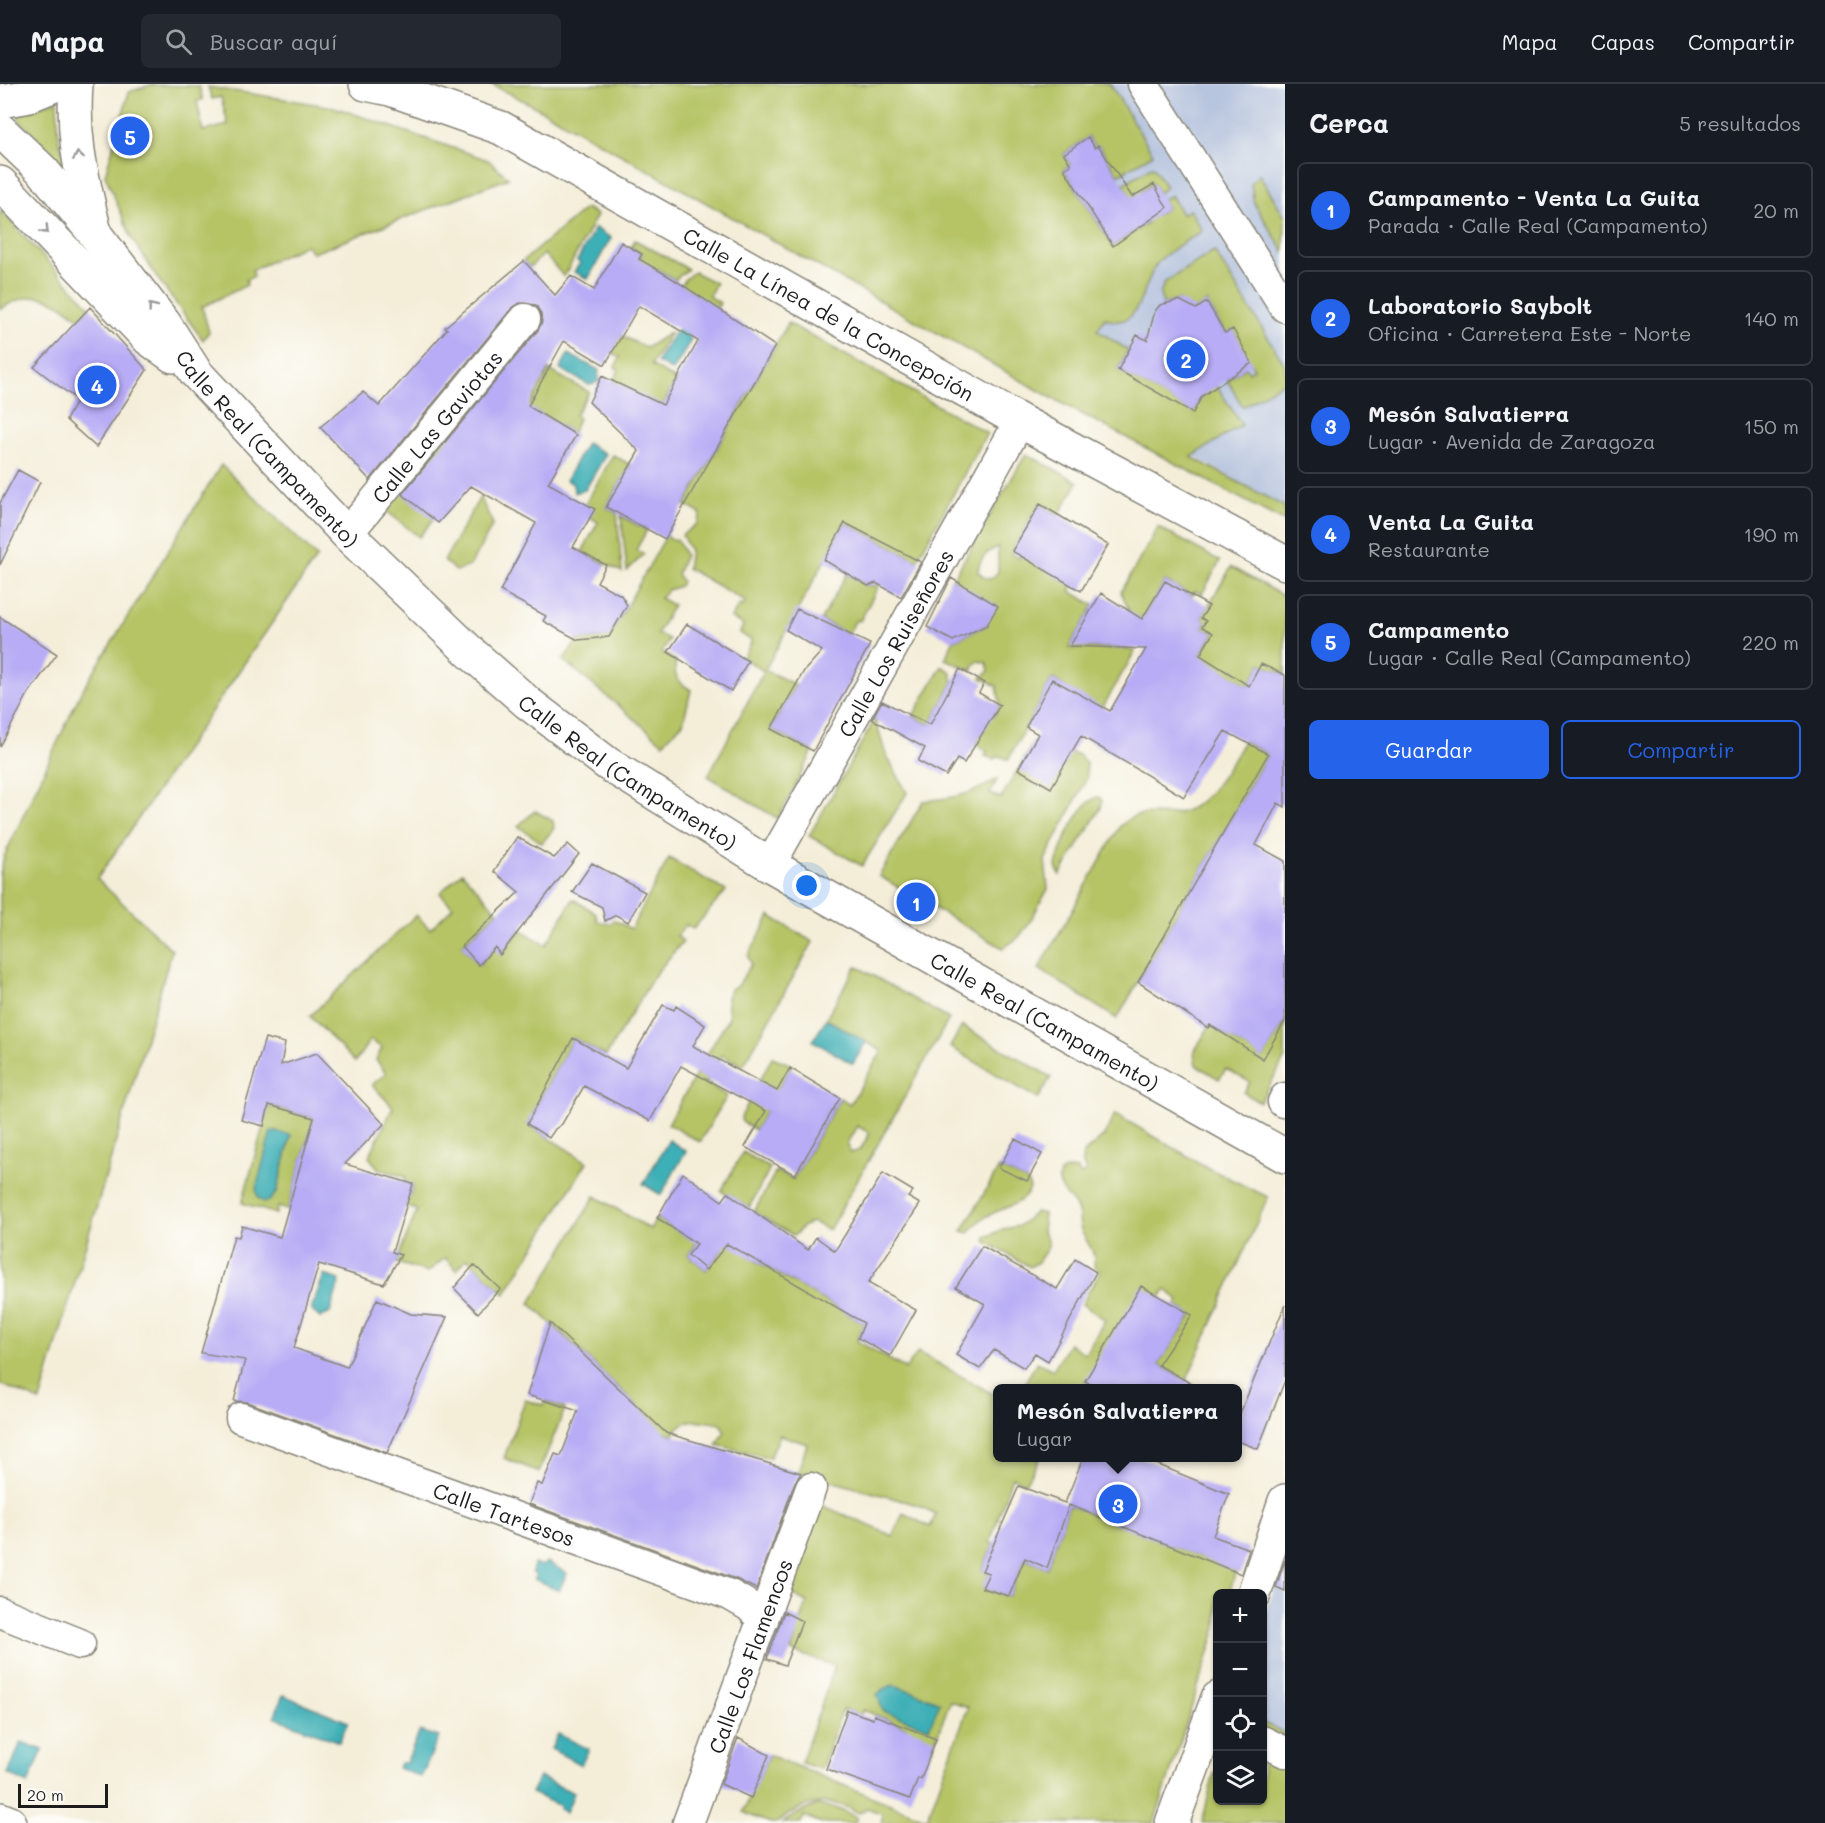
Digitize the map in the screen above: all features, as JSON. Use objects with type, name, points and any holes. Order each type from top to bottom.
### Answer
[{"type":"main road","points":[[0,101],[25,97],[57,84]]},
{"type":"main road","points":[[76,84],[75,140],[95,234]]},
{"type":"main road","name":"Calle La Línea de la Concepción","points":[[366,84],[390,89],[501,128],[1020,421],[1285,563]]},
{"type":"main road","name":"Calle Real (Campamento)","points":[[0,130],[43,171],[95,234],[164,323],[196,373],[346,534],[470,652],[528,703],[608,764],[770,865],[1285,1156]]},
{"type":"main road","points":[[2,178],[149,339],[196,373]]},
{"type":"main road","points":[[1255,1589],[1285,1501]]},
{"type":"main road","points":[[1172,1823],[1213,1717]]},
{"type":"main road","points":[[0,1819],[10,1823]]},
{"type":"street","points":[[1143,84],[1285,307]]},
{"type":"street","name":"Calle Las Gaviotas","points":[[346,534],[525,319]]},
{"type":"street","name":"Calle Los Ruiseñores","points":[[770,865],[1020,421]]},
{"type":"street","name":"Calle Tartesos","points":[[241,1418],[730,1595],[749,1606],[762,1620]]},
{"type":"street","name":"Calle Los Flamencos","points":[[688,1823],[811,1488]]},
{"type":"street","points":[[0,1612],[81,1644]]},
{"type":"street","points":[[1267,1744],[1285,1752]]},
{"type":"shaded area","points":[[991,84],[1285,84],[1285,507],[1062,383],[1124,290]]},
{"type":"shaded area","points":[[1285,1557],[1285,1733],[1267,1725],[1267,1609]]},
{"type":"green space","points":[[491,84],[1110,84],[1153,154],[1118,175],[1099,146],[1095,148],[1088,137],[1064,154],[1071,165],[1064,169],[1113,246],[1147,223],[1123,184],[1153,166],[1166,187],[1159,193],[1153,184],[1142,191],[1157,215],[1167,208],[1163,200],[1171,195],[1182,214],[1190,210],[1202,231],[1159,261],[1153,269],[1140,303],[1127,319],[1117,321],[1105,318],[1097,330],[1128,350],[1118,370],[1193,412],[1209,384],[1214,382],[1242,425],[1191,457],[1285,507],[1285,522],[1052,398],[545,112]]},
{"type":"green space","points":[[150,85],[199,86],[203,100],[197,101],[203,131],[228,125],[221,97],[212,99],[208,87],[334,107],[488,160],[509,178],[313,253],[306,245],[252,270],[254,276],[246,280],[247,285],[202,307],[209,332],[203,340],[158,279],[131,237],[105,175],[129,92]]},
{"type":"green space","points":[[57,100],[59,142],[66,160],[61,163],[18,119],[19,114]]},
{"type":"green space","points":[[1259,174],[1285,217],[1284,252],[1254,203],[1251,184]]},
{"type":"green space","points":[[586,208],[597,215],[564,277],[544,254],[530,267],[523,261]]},
{"type":"green space","points":[[0,210],[90,307],[80,319],[60,304],[42,297],[22,299],[0,309]]},
{"type":"green space","points":[[635,240],[688,269],[675,280],[657,269],[636,264],[642,254],[631,247]]},
{"type":"green space","points":[[1214,251],[1285,365],[1285,381],[1243,407],[1227,380],[1245,368],[1249,372],[1254,369],[1233,330],[1225,333],[1207,302],[1192,312],[1179,300],[1163,304],[1160,294],[1165,282]]},
{"type":"green space","points":[[694,272],[716,283],[709,296],[720,303],[700,336],[675,295],[685,279]]},
{"type":"green space","points":[[788,323],[987,433],[917,560],[845,523],[765,670],[796,685],[771,729],[813,751],[778,819],[708,776],[764,671],[743,658],[752,641],[740,633],[743,625],[731,618],[739,605],[743,606],[745,601],[687,568],[690,551],[682,535],[697,524],[701,514],[685,505]]},
{"type":"green space","points":[[671,332],[651,365],[676,380],[656,419],[613,381],[619,370],[615,367],[620,357],[608,351],[618,334],[646,348]]},
{"type":"green space","points":[[549,370],[589,392],[575,415],[578,417],[573,433],[535,411],[524,417]]},
{"type":"green space","points":[[451,429],[470,444],[434,519],[419,537],[384,509]]},
{"type":"green space","points":[[1026,454],[1078,482],[1059,515],[1040,504],[1011,554],[1080,573],[1070,591],[1094,605],[1069,648],[1117,648],[1135,651],[1103,707],[1090,702],[1052,679],[1008,760],[1000,756],[993,759],[985,756],[987,751],[968,739],[983,710],[994,716],[1000,703],[997,686],[981,678],[989,671],[987,663],[978,661],[973,666],[973,671],[945,659],[953,641],[987,625],[953,579]],"holes":[[[998,547],[998,572],[991,579],[985,578],[978,572],[984,556]]]},
{"type":"green space","points":[[613,455],[631,465],[606,507],[617,513],[622,572],[582,552],[598,522],[581,512]]},
{"type":"green space","points":[[221,465],[317,557],[97,879],[172,950],[40,1401],[0,1384],[0,875],[4,857],[80,694]]},
{"type":"green space","points":[[480,497],[493,524],[470,566],[456,571],[444,561]]},
{"type":"green space","points":[[621,516],[647,530],[636,550],[644,554],[627,571]]},
{"type":"green space","points":[[1158,527],[1220,561],[1202,594],[1196,591],[1192,596],[1165,581],[1137,629],[1121,592]]},
{"type":"green space","points":[[666,536],[672,540],[677,539],[685,555],[677,574],[682,581],[680,586],[668,590],[660,598],[673,605],[657,634],[669,639],[662,652],[676,661],[676,675],[683,685],[691,690],[683,723],[663,743],[563,660],[578,640],[609,637]]},
{"type":"green space","points":[[1231,567],[1285,597],[1285,675],[1261,664],[1249,686],[1199,657],[1213,633],[1202,627],[1206,622],[1201,618]]},
{"type":"green space","points":[[847,574],[868,586],[879,585],[860,621],[856,620],[848,634],[821,620]]},
{"type":"green space","points":[[942,666],[951,672],[953,682],[930,725],[913,716]]},
{"type":"green space","points":[[875,719],[885,752],[907,793],[862,866],[809,836]]},
{"type":"green space","points":[[1244,741],[1268,754],[1117,1019],[1039,969],[1120,826],[1136,816],[1176,814],[1195,806],[1212,790]]},
{"type":"green space","points":[[1034,742],[1079,755],[1086,763],[1087,778],[1045,860],[1048,889],[1028,925],[1018,938],[1003,948],[879,876],[923,801],[962,795],[997,779],[990,794],[1001,798]]},
{"type":"green space","points":[[1099,797],[1102,800],[1101,808],[1060,875],[1056,867],[1072,826],[1085,806]]},
{"type":"green space","points":[[535,811],[553,821],[554,828],[542,843],[518,826]]},
{"type":"green space","points":[[669,858],[726,891],[693,929],[686,925],[677,936],[683,941],[654,976],[606,1056],[573,1038],[527,1124],[587,1162],[505,1294],[467,1258],[457,1270],[445,1258],[428,1272],[396,1263],[417,1210],[405,1206],[413,1186],[404,1182],[406,1177],[378,1168],[369,1157],[393,1107],[372,1085],[386,1073],[376,1060],[382,1048],[370,1040],[355,1062],[310,1016],[416,915],[430,929],[453,907],[440,893],[462,872],[498,912],[462,945],[479,965],[495,947],[501,955],[520,929],[546,945],[573,899],[596,913],[597,921],[610,924],[614,920],[631,929]]},
{"type":"green space","points":[[770,916],[813,942],[743,1066],[722,1055],[716,1065],[705,1058],[729,1017],[727,997],[732,988],[738,986],[751,964],[748,956]]},
{"type":"green space","points":[[856,966],[949,1019],[829,1230],[812,1222],[802,1227],[794,1236],[754,1212],[776,1171],[793,1179],[840,1098],[850,1104],[882,1051],[826,1019]],"holes":[[[857,1126],[870,1133],[860,1150],[851,1153],[847,1143]]]},
{"type":"green space","points":[[1226,998],[1235,1002],[1219,1031],[1263,1058],[1285,1021],[1285,1058],[1260,1102],[1244,1093],[1250,1082],[1226,1069],[1219,1079],[1196,1065],[1194,1052]]},
{"type":"green space","points":[[962,1026],[1051,1077],[1038,1099],[950,1047]]},
{"type":"green space","points":[[772,1057],[792,1065],[755,1130],[742,1122],[741,1117]]},
{"type":"green space","points":[[702,1064],[713,1070],[706,1083],[727,1096],[700,1142],[668,1124]]},
{"type":"green space","points":[[269,1105],[314,1118],[288,1210],[278,1207],[276,1214],[242,1203]],"holes":[[[291,1135],[277,1192],[258,1189]]]},
{"type":"green space","points":[[1115,1114],[1210,1169],[1268,1197],[1185,1384],[1182,1384],[1180,1377],[1158,1365],[1192,1315],[1176,1306],[1179,1300],[1166,1290],[1085,1381],[1091,1384],[1024,1384],[1037,1362],[1053,1370],[1069,1343],[1085,1354],[1105,1320],[1082,1304],[1100,1271],[1094,1266],[1094,1255],[1080,1227],[1077,1209],[1061,1189],[1059,1179],[1060,1173],[1068,1169],[1078,1170],[1080,1175],[1086,1172],[1082,1162],[1083,1154],[1104,1136]]},
{"type":"green space","points":[[743,1152],[770,1168],[749,1208],[721,1191]]},
{"type":"green space","points":[[999,1168],[1027,1181],[1030,1189],[1016,1204],[988,1215],[969,1233],[962,1231]]},
{"type":"green space","points":[[595,1196],[650,1229],[657,1218],[697,1243],[688,1255],[706,1270],[723,1249],[722,1234],[757,1262],[864,1323],[857,1341],[906,1369],[918,1352],[993,1394],[993,1462],[1038,1462],[1025,1483],[1012,1477],[990,1542],[994,1544],[982,1570],[989,1573],[983,1588],[1009,1596],[1025,1558],[1047,1568],[1069,1505],[1236,1571],[1230,1589],[1213,1589],[1213,1640],[1154,1823],[881,1823],[883,1814],[867,1808],[859,1813],[841,1805],[825,1802],[800,1808],[775,1823],[763,1821],[743,1812],[769,1755],[927,1819],[968,1707],[950,1701],[932,1750],[905,1727],[863,1710],[860,1715],[843,1709],[821,1769],[801,1763],[835,1666],[791,1651],[807,1602],[787,1592],[819,1504],[893,1536],[903,1513],[930,1527],[936,1514],[918,1505],[798,1472],[807,1444],[780,1435],[770,1458],[717,1445],[725,1431],[720,1424],[700,1420],[688,1422],[682,1424],[674,1435],[646,1427],[645,1413],[530,1303]]},
{"type":"green space","points":[[1035,1212],[1044,1214],[1042,1231],[1048,1241],[1048,1247],[1038,1262],[1030,1267],[986,1242],[986,1237],[1003,1229],[1019,1226]]},
{"type":"green space","points":[[525,1400],[543,1405],[545,1401],[565,1409],[539,1472],[504,1458]]},
{"type":"green space","points":[[1267,1725],[1285,1733],[1285,1823],[1202,1823],[1213,1777],[1213,1805],[1267,1805]]},
{"type":"green space","points":[[817,1805],[836,1808],[857,1817],[855,1823],[821,1823],[804,1816],[801,1823],[782,1823]]},
{"type":"water","points":[[595,228],[611,238],[588,279],[574,272],[580,263],[577,261]]},
{"type":"water","points":[[684,329],[691,340],[673,371],[657,362],[675,332]]},
{"type":"water","points":[[568,354],[599,370],[598,382],[589,385],[560,369]]},
{"type":"water","points":[[586,443],[606,454],[585,490],[574,493],[573,484],[566,480]]},
{"type":"water","points":[[826,1019],[866,1042],[853,1064],[813,1041]]},
{"type":"water","points":[[271,1131],[291,1135],[277,1192],[269,1201],[264,1202],[258,1198],[256,1189]]},
{"type":"water","points":[[669,1140],[686,1151],[661,1195],[643,1184]]},
{"type":"water","points":[[324,1275],[340,1280],[330,1313],[320,1318],[312,1311],[312,1306]]},
{"type":"water","points":[[547,1562],[567,1573],[559,1591],[534,1579],[536,1576],[532,1572],[534,1564],[541,1566]]},
{"type":"water","points":[[894,1685],[940,1702],[929,1728],[883,1711],[877,1695],[883,1689]]},
{"type":"water","points":[[283,1695],[348,1722],[339,1742],[274,1717]]},
{"type":"water","points":[[420,1731],[439,1737],[421,1777],[398,1768],[400,1763],[406,1763]]},
{"type":"water","points":[[558,1734],[589,1749],[581,1765],[551,1749]]},
{"type":"water","points":[[21,1742],[43,1750],[28,1784],[8,1774]]},
{"type":"water","points":[[539,1777],[574,1793],[566,1813],[559,1809],[560,1806],[531,1793]]},
{"type":"building","points":[[1088,137],[1095,148],[1098,145],[1132,197],[1154,184],[1167,208],[1113,246],[1064,169],[1071,165],[1064,154]]},
{"type":"building","points":[[621,242],[642,254],[639,259],[775,346],[665,539],[606,507],[639,451],[589,402],[602,376],[663,405],[698,341],[639,306],[605,365],[564,341],[528,406],[576,435],[548,483],[595,509],[573,547],[606,565],[597,582],[621,595],[627,605],[609,637],[578,640],[543,621],[546,616],[500,591],[536,523],[471,486],[438,523],[402,494],[538,330],[542,322],[536,305],[520,303],[512,308],[370,480],[320,427],[363,392],[379,406],[447,329],[445,327],[524,261],[555,295],[571,276],[594,290]]},
{"type":"building","points":[[1179,300],[1196,309],[1207,302],[1225,333],[1233,329],[1252,363],[1202,396],[1193,413],[1118,370],[1137,335],[1147,340],[1155,311],[1160,305]]},
{"type":"building","points":[[90,307],[147,370],[96,447],[66,420],[77,400],[34,367]]},
{"type":"building","points":[[18,470],[40,482],[0,565],[0,503]]},
{"type":"building","points":[[1040,504],[1108,545],[1081,591],[1012,551]]},
{"type":"building","points":[[845,523],[921,562],[901,597],[876,583],[868,586],[824,560]]},
{"type":"building","points":[[951,578],[998,606],[987,625],[953,641],[927,627]]},
{"type":"building","points":[[1165,581],[1209,606],[1201,618],[1206,621],[1202,627],[1213,633],[1200,655],[1249,686],[1261,664],[1285,675],[1285,807],[1278,803],[1256,845],[1285,861],[1285,1021],[1263,1059],[1210,1025],[1208,1028],[1138,982],[1268,754],[1225,731],[1184,797],[1081,736],[1051,788],[1018,769],[1038,734],[1026,727],[1052,679],[1110,711],[1146,649],[1070,646],[1101,593],[1142,619]]},
{"type":"building","points":[[797,609],[870,644],[813,751],[771,729],[804,671],[822,651],[786,630]]},
{"type":"building","points":[[0,617],[57,654],[28,694],[0,747]]},
{"type":"building","points":[[687,624],[748,661],[731,691],[668,652]]},
{"type":"building","points":[[960,669],[984,683],[979,693],[1000,705],[964,763],[957,759],[946,776],[918,761],[925,748],[872,719],[882,701],[930,725]]},
{"type":"building","points":[[517,837],[554,858],[568,844],[579,854],[500,955],[495,947],[479,965],[462,946],[519,892],[494,871]]},
{"type":"building","points":[[592,863],[645,892],[628,922],[616,915],[605,921],[602,907],[572,892]]},
{"type":"building","points":[[663,1005],[674,1010],[676,1006],[705,1025],[693,1046],[777,1091],[790,1068],[840,1098],[795,1175],[745,1147],[766,1111],[681,1066],[650,1121],[584,1086],[562,1124],[549,1138],[527,1124],[573,1038],[626,1068]]},
{"type":"building","points":[[265,1038],[285,1043],[281,1065],[317,1053],[384,1124],[345,1164],[413,1184],[392,1252],[401,1255],[384,1284],[319,1264],[294,1348],[347,1367],[377,1299],[411,1314],[447,1317],[387,1453],[247,1402],[234,1401],[245,1360],[201,1353],[234,1236],[239,1237],[242,1226],[280,1237],[314,1118],[269,1105],[264,1126],[241,1120]]},
{"type":"building","points":[[1015,1139],[1042,1154],[1027,1181],[999,1168]]},
{"type":"building","points":[[683,1173],[722,1201],[728,1193],[808,1250],[816,1237],[835,1251],[883,1173],[913,1191],[908,1197],[920,1204],[868,1283],[916,1310],[890,1356],[858,1338],[864,1323],[727,1244],[706,1270],[688,1255],[697,1244],[657,1218]]},
{"type":"building","points":[[982,1246],[1057,1289],[1075,1259],[1096,1272],[1048,1361],[1035,1353],[1024,1368],[994,1350],[980,1369],[956,1355],[985,1304],[956,1287]]},
{"type":"building","points":[[474,1265],[500,1289],[478,1313],[454,1288]]},
{"type":"building","points":[[1141,1286],[1192,1315],[1158,1365],[1192,1384],[1090,1384],[1085,1381]]},
{"type":"building","points":[[1285,1305],[1285,1380],[1258,1449],[1242,1443],[1242,1408]]},
{"type":"building","points":[[550,1323],[666,1433],[801,1473],[795,1482],[756,1589],[736,1579],[529,1504],[537,1483],[542,1485],[555,1454],[561,1456],[578,1411],[527,1395]]},
{"type":"building","points":[[1081,1462],[1152,1462],[1229,1494],[1213,1536],[1249,1549],[1241,1574],[1069,1505],[1047,1568],[1025,1558],[1009,1596],[982,1588],[989,1573],[982,1571],[1019,1486],[1065,1503]]},
{"type":"building","points":[[1285,1560],[1285,1591],[1276,1587]]},
{"type":"building","points":[[784,1612],[802,1621],[785,1665],[767,1659]]},
{"type":"building","points":[[847,1710],[873,1719],[874,1715],[936,1739],[921,1779],[918,1778],[910,1799],[826,1769]]},
{"type":"building","points":[[738,1738],[769,1755],[751,1798],[721,1784]]},
{"type":"place","name":"Campamento","points":[[130,136]]},
{"type":"place","name":"Laboratorio Saybolt","points":[[1186,359]]},
{"type":"place","name":"Venta La Guita","points":[[97,385]]},
{"type":"place","name":"Campamento - Venta La Guita","points":[[916,902]]},
{"type":"place","name":"Mesón Salvatierra","points":[[1118,1504]]}]
